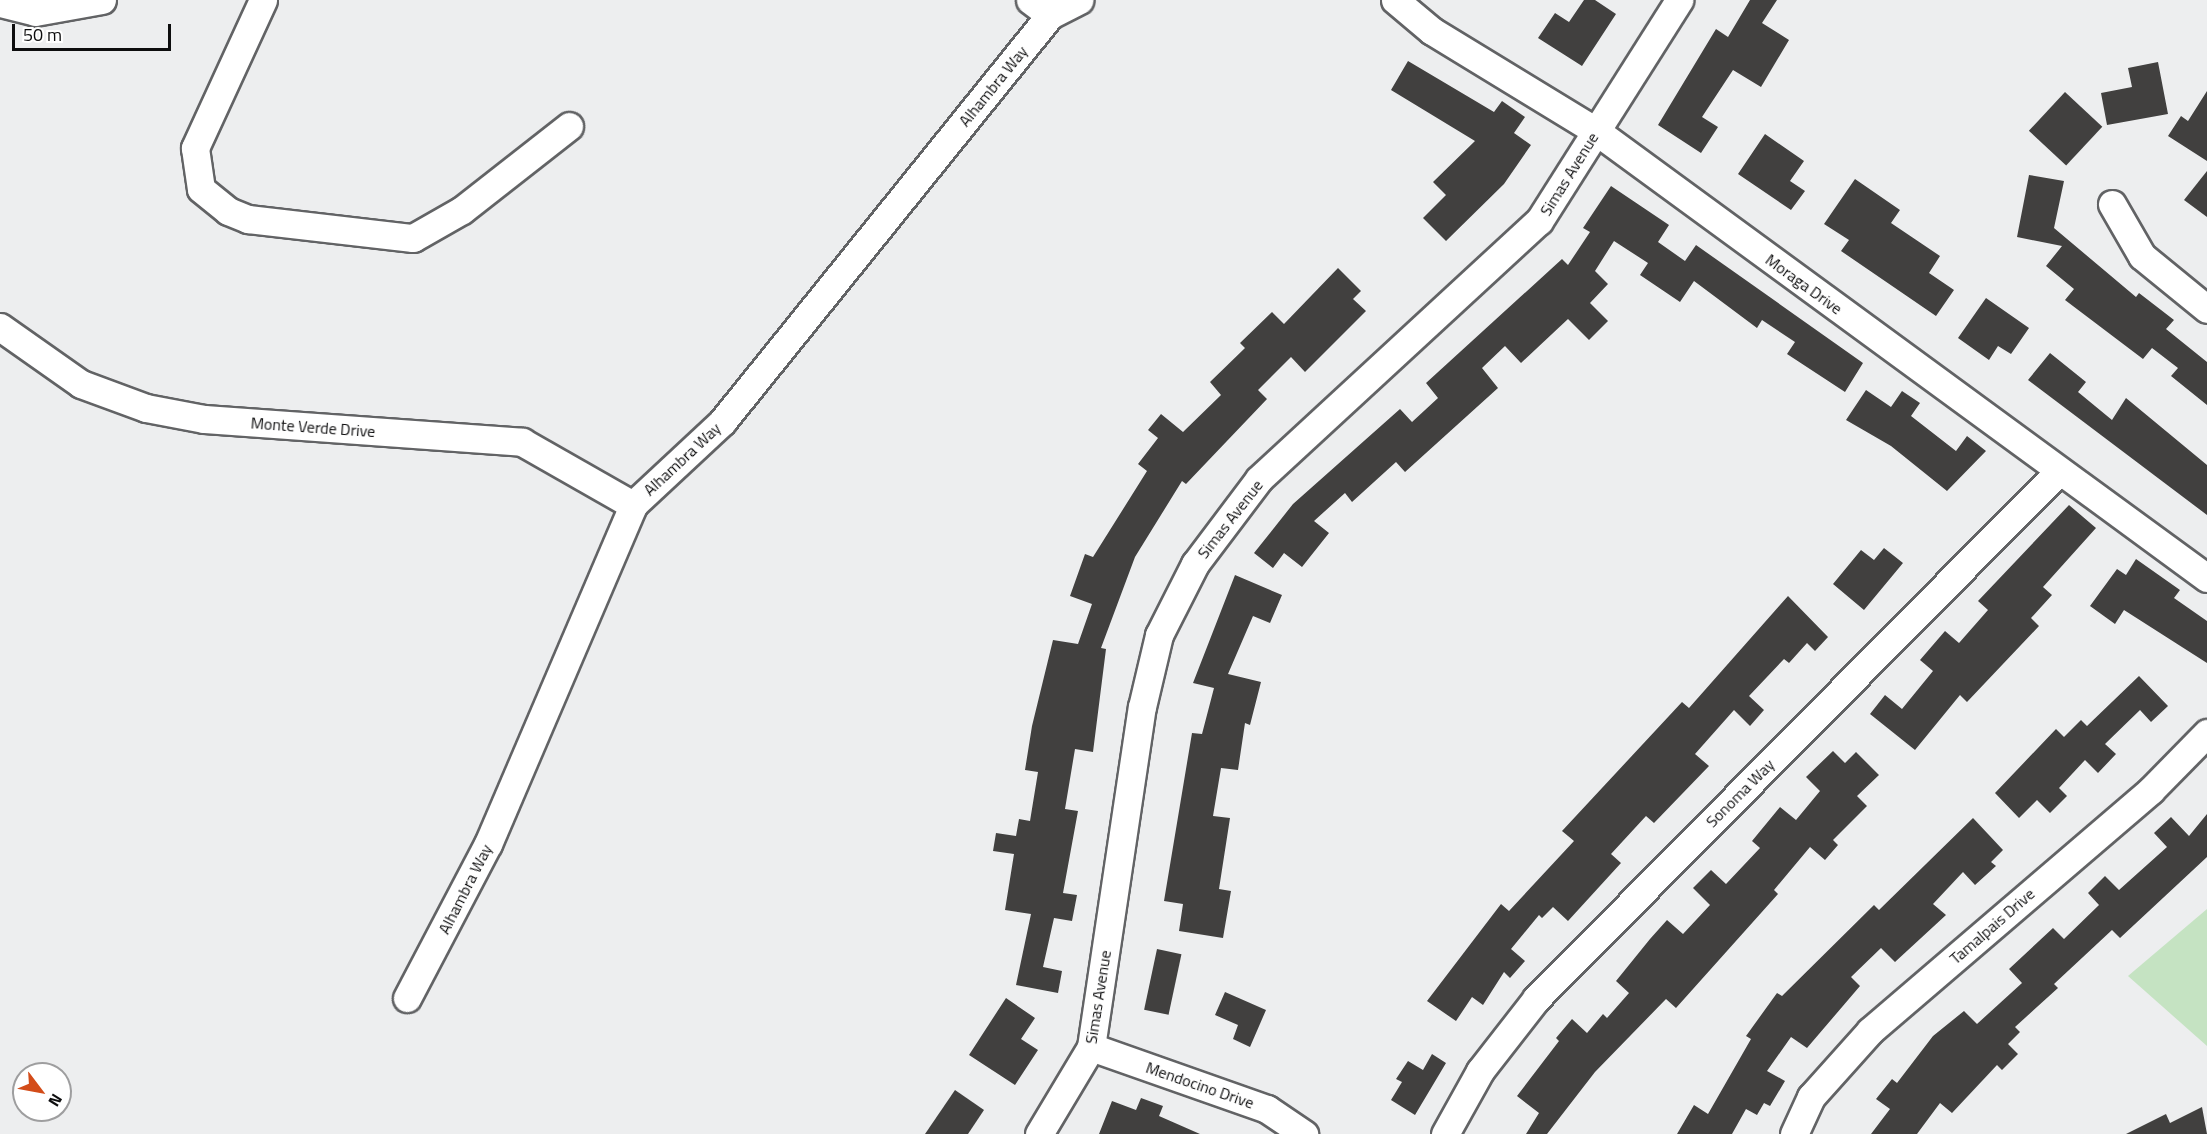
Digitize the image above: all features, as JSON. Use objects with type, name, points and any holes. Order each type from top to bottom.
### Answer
[{"type":"street","points":[[0,3],[35,12],[102,0]]},
{"type":"street","points":[[263,0],[195,148],[201,189],[228,212],[248,219],[413,238],[462,210],[569,126]]},
{"type":"street","name":"Alhambra Way","points":[[407,998],[488,844],[633,505],[722,422],[1040,8],[1079,0]]},
{"type":"street","name":"Moraga Drive","points":[[1395,0],[1432,31],[1596,131],[2207,578]]},
{"type":"street","name":"Simas Avenue","points":[[1039,1134],[1091,1047],[1142,707],[1159,635],[1195,564],[1259,479],[1539,220],[1679,0]]},
{"type":"street","points":[[2112,204],[2142,256],[2207,309]]},
{"type":"street","name":"Monte Verde Drive","points":[[0,327],[81,384],[146,408],[204,418],[522,442],[633,505]]},
{"type":"street","name":"Sonoma Way","points":[[1445,1134],[1480,1071],[1536,999],[2059,471]]},
{"type":"street","name":"Tamalpais Drive","points":[[1794,1134],[1811,1097],[1870,1031],[2151,789],[2207,733]]},
{"type":"street","name":"Mendocino Drive","points":[[1091,1047],[1267,1109],[1304,1134]]},
{"type":"green space","points":[[2207,909],[2207,1046],[2128,976]]},
{"type":"building","points":[[1584,0],[1595,0],[1616,14],[1582,66],[1538,38],[1555,13],[1569,22]]},
{"type":"building","points":[[1750,0],[1777,0],[1762,23],[1789,40],[1761,87],[1733,70],[1702,117],[1718,127],[1701,153],[1658,125],[1716,29],[1728,37]]},
{"type":"building","points":[[1408,61],[1494,112],[1502,101],[1525,117],[1514,133],[1531,145],[1504,184],[1446,241],[1423,218],[1446,195],[1433,182],[1475,141],[1391,90]]},
{"type":"building","points":[[2158,62],[2168,114],[2107,125],[2101,93],[2132,87],[2128,68]]},
{"type":"building","points":[[2207,91],[2207,161],[2168,136],[2181,116],[2188,121]]},
{"type":"building","points":[[2065,92],[2102,127],[2066,166],[2029,131]]},
{"type":"building","points":[[1765,134],[1804,161],[1790,181],[1805,191],[1791,210],[1738,174]]},
{"type":"building","points":[[2207,171],[2207,217],[2184,200]]},
{"type":"building","points":[[2029,175],[2064,181],[2054,228],[2136,297],[2139,293],[2174,320],[2166,329],[2207,362],[2207,405],[2171,376],[2178,368],[2152,348],[2143,359],[2065,300],[2074,289],[2046,266],[2062,246],[2017,237]]},
{"type":"building","points":[[1855,179],[1900,210],[1891,223],[1940,256],[1929,273],[1954,290],[1936,316],[1841,251],[1849,240],[1824,224]]},
{"type":"building","points":[[1611,186],[1669,225],[1658,242],[1685,261],[1696,245],[1863,363],[1845,392],[1787,354],[1795,342],[1762,320],[1757,328],[1694,281],[1680,302],[1640,275],[1648,263],[1614,241],[1595,271],[1608,284],[1590,303],[1608,321],[1589,340],[1568,319],[1521,363],[1505,346],[1482,368],[1498,388],[1405,472],[1396,462],[1352,502],[1345,493],[1314,521],[1329,533],[1302,567],[1284,553],[1273,568],[1254,553],[1293,504],[1400,409],[1412,422],[1438,398],[1426,383],[1562,259],[1568,265],[1590,232],[1583,228]]},
{"type":"building","points":[[1338,268],[1361,291],[1353,299],[1366,311],[1305,372],[1291,357],[1258,390],[1267,399],[1186,484],[1182,481],[1135,557],[1101,648],[1106,649],[1093,752],[1075,749],[1065,809],[1078,811],[1063,893],[1077,895],[1072,921],[1054,918],[1043,967],[1062,971],[1058,993],[1016,985],[1031,914],[1005,910],[1014,854],[993,851],[996,833],[1016,836],[1019,819],[1030,821],[1038,772],[1025,770],[1032,726],[1053,640],[1078,644],[1092,604],[1070,596],[1085,554],[1093,557],[1147,471],[1138,464],[1158,438],[1148,430],[1161,414],[1183,432],[1221,395],[1210,382],[1245,348],[1240,343],[1272,312],[1284,324]]},
{"type":"building","points":[[1986,298],[2029,328],[2011,354],[1998,346],[1989,360],[1958,338]]},
{"type":"building","points":[[2050,353],[2086,382],[2078,392],[2112,420],[2126,398],[2207,465],[2207,515],[2028,380]]},
{"type":"building","points":[[1866,390],[1891,407],[1902,391],[1920,403],[1911,416],[1956,451],[1967,436],[1986,451],[1947,491],[1891,446],[1846,420]]},
{"type":"building","points":[[2069,505],[2096,528],[2043,587],[2052,595],[2031,618],[2039,626],[1967,702],[1960,695],[1915,750],[1870,714],[1885,695],[1902,709],[1933,671],[1920,660],[1945,631],[1959,643],[1988,610],[1978,601]]},
{"type":"building","points":[[1884,548],[1903,563],[1864,610],[1833,584],[1861,550],[1874,560]]},
{"type":"building","points":[[2136,559],[2180,590],[2174,598],[2207,621],[2207,663],[2124,610],[2115,624],[2090,606],[2117,569],[2126,575]]},
{"type":"building","points":[[1235,575],[1282,595],[1270,623],[1253,616],[1228,674],[1261,682],[1250,725],[1245,723],[1238,770],[1221,768],[1213,816],[1230,818],[1219,889],[1231,891],[1223,938],[1179,931],[1183,904],[1164,901],[1192,733],[1202,734],[1214,688],[1193,683]]},
{"type":"building","points":[[1788,596],[1828,637],[1815,651],[1807,643],[1789,663],[1784,659],[1749,696],[1764,710],[1750,726],[1734,710],[1695,754],[1709,766],[1654,823],[1646,816],[1611,854],[1621,863],[1568,921],[1553,907],[1542,918],[1539,915],[1511,949],[1525,961],[1510,978],[1504,972],[1483,1005],[1472,997],[1456,1021],[1427,1001],[1501,904],[1509,911],[1574,841],[1562,831],[1682,702],[1689,708]]},
{"type":"building","points":[[2139,676],[2168,706],[2151,722],[2140,710],[2105,744],[2116,754],[2098,773],[2085,760],[2059,788],[2067,796],[2050,813],[2037,800],[2019,818],[1995,793],[2056,729],[2064,737],[2081,720],[2087,726]]},
{"type":"building","points":[[1833,751],[1845,763],[1856,752],[1879,775],[1857,796],[1867,806],[1833,840],[1838,845],[1825,860],[1810,847],[1774,890],[1778,894],[1676,1008],[1666,999],[1595,1072],[1547,1134],[1526,1134],[1539,1113],[1517,1096],[1559,1041],[1556,1038],[1572,1019],[1587,1033],[1603,1014],[1607,1018],[1629,993],[1616,981],[1667,920],[1683,934],[1710,905],[1693,888],[1711,870],[1726,884],[1760,848],[1752,841],[1780,807],[1796,820],[1820,791],[1806,777]]},
{"type":"building","points":[[2207,814],[2207,857],[2120,938],[2112,930],[2054,984],[2058,988],[2015,1027],[2020,1032],[2008,1044],[2018,1054],[2002,1070],[1997,1065],[1952,1113],[1940,1103],[1917,1134],[1871,1134],[1890,1109],[1876,1099],[1892,1079],[1897,1083],[1933,1036],[1964,1011],[1977,1024],[2022,983],[2009,969],[2053,928],[2064,939],[2099,905],[2088,893],[2105,876],[2119,890],[2167,847],[2154,833],[2171,817],[2189,836]]},
{"type":"building","points":[[1973,818],[2003,850],[1991,862],[1996,866],[1975,885],[1963,872],[1933,904],[1946,915],[1895,962],[1881,948],[1851,977],[1860,986],[1807,1048],[1791,1037],[1767,1071],[1785,1081],[1770,1106],[1764,1103],[1757,1115],[1746,1109],[1732,1134],[1677,1134],[1694,1105],[1708,1114],[1751,1039],[1746,1036],[1777,993],[1782,996],[1874,905],[1879,910]]},
{"type":"building","points":[[1157,949],[1181,954],[1169,1015],[1144,1010]]},
{"type":"building","points":[[1225,992],[1266,1010],[1250,1047],[1233,1039],[1238,1025],[1215,1015]]},
{"type":"building","points":[[1006,998],[1035,1018],[1021,1039],[1038,1050],[1015,1085],[969,1055]]},
{"type":"building","points":[[1432,1054],[1446,1063],[1415,1115],[1391,1100],[1402,1082],[1396,1079],[1408,1061],[1423,1070]]},
{"type":"building","points":[[955,1090],[984,1110],[968,1134],[925,1134]]},
{"type":"building","points":[[1141,1098],[1163,1106],[1159,1116],[1200,1134],[1099,1134],[1112,1101],[1136,1110]]},
{"type":"building","points":[[2202,1107],[2207,1134],[2126,1134],[2166,1114],[2170,1123]]}]
